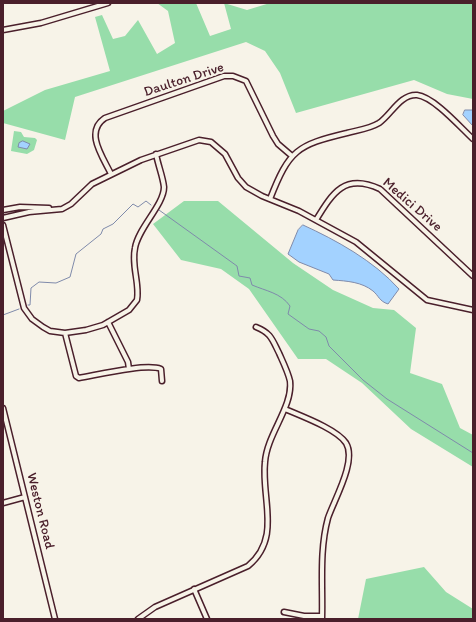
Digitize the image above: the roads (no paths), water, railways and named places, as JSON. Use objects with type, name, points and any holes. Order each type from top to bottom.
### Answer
[{"type":"street","points":[[3,30],[41,23],[108,3]]},
{"type":"street","name":"Daulton Drive","points":[[111,174],[95,139],[96,128],[99,122],[105,118],[224,76],[233,76],[246,81],[273,136],[278,144],[292,156]]},
{"type":"street","points":[[270,199],[283,170],[292,156],[305,145],[367,128],[378,123],[389,115],[404,99],[415,95],[427,98],[473,139]]},
{"type":"street","points":[[3,218],[29,212],[62,209],[71,204],[92,184],[141,160],[199,140],[211,142],[225,154],[238,178],[246,187],[316,220],[369,252],[427,300],[473,310]]},
{"type":"street","points":[[3,225],[24,308],[37,324],[50,331],[65,333],[86,330],[108,322],[129,310],[137,300],[133,260],[135,247],[140,232],[159,202],[164,188],[156,154]]},
{"type":"street","name":"Medici Drive","points":[[316,220],[335,191],[343,186],[355,183],[368,184],[380,189],[473,276]]},
{"type":"street","points":[[3,210],[30,206],[62,209]]},
{"type":"street","points":[[108,322],[128,362],[129,370]]},
{"type":"street","points":[[138,619],[155,607],[248,566],[257,558],[267,535],[268,516],[264,463],[269,441],[285,409],[290,387],[287,372],[267,331],[256,327]]},
{"type":"street","points":[[65,333],[76,376],[79,378],[156,367],[161,369],[162,382]]},
{"type":"street","name":"Weston Road","points":[[3,408],[55,619]]},
{"type":"street","points":[[284,612],[322,618],[323,552],[326,530],[350,458],[346,443],[334,433],[285,409]]},
{"type":"street","points":[[3,503],[25,497]]},
{"type":"street","points":[[194,589],[207,619]]},
{"type":"water","points":[[465,110],[473,110],[473,126],[463,115]]},
{"type":"water","points":[[23,141],[30,144],[27,149],[18,147],[19,143]]},
{"type":"water","points":[[303,225],[354,252],[389,279],[399,289],[388,304],[381,300],[369,288],[359,284],[333,280],[329,274],[299,262],[288,254],[298,230]]},
{"type":"waterway","points":[[28,305],[30,305],[31,288],[39,282],[56,283],[70,277],[76,254],[101,234],[103,229],[113,224],[133,204],[138,207],[146,201],[151,205]]},
{"type":"waterway","points":[[159,210],[237,266],[239,276],[250,278],[252,285],[282,298],[290,306],[288,314],[309,329],[319,331],[326,337],[329,346],[363,380],[387,399],[473,453]]},
{"type":"waterway","points":[[3,315],[19,309]]}]
